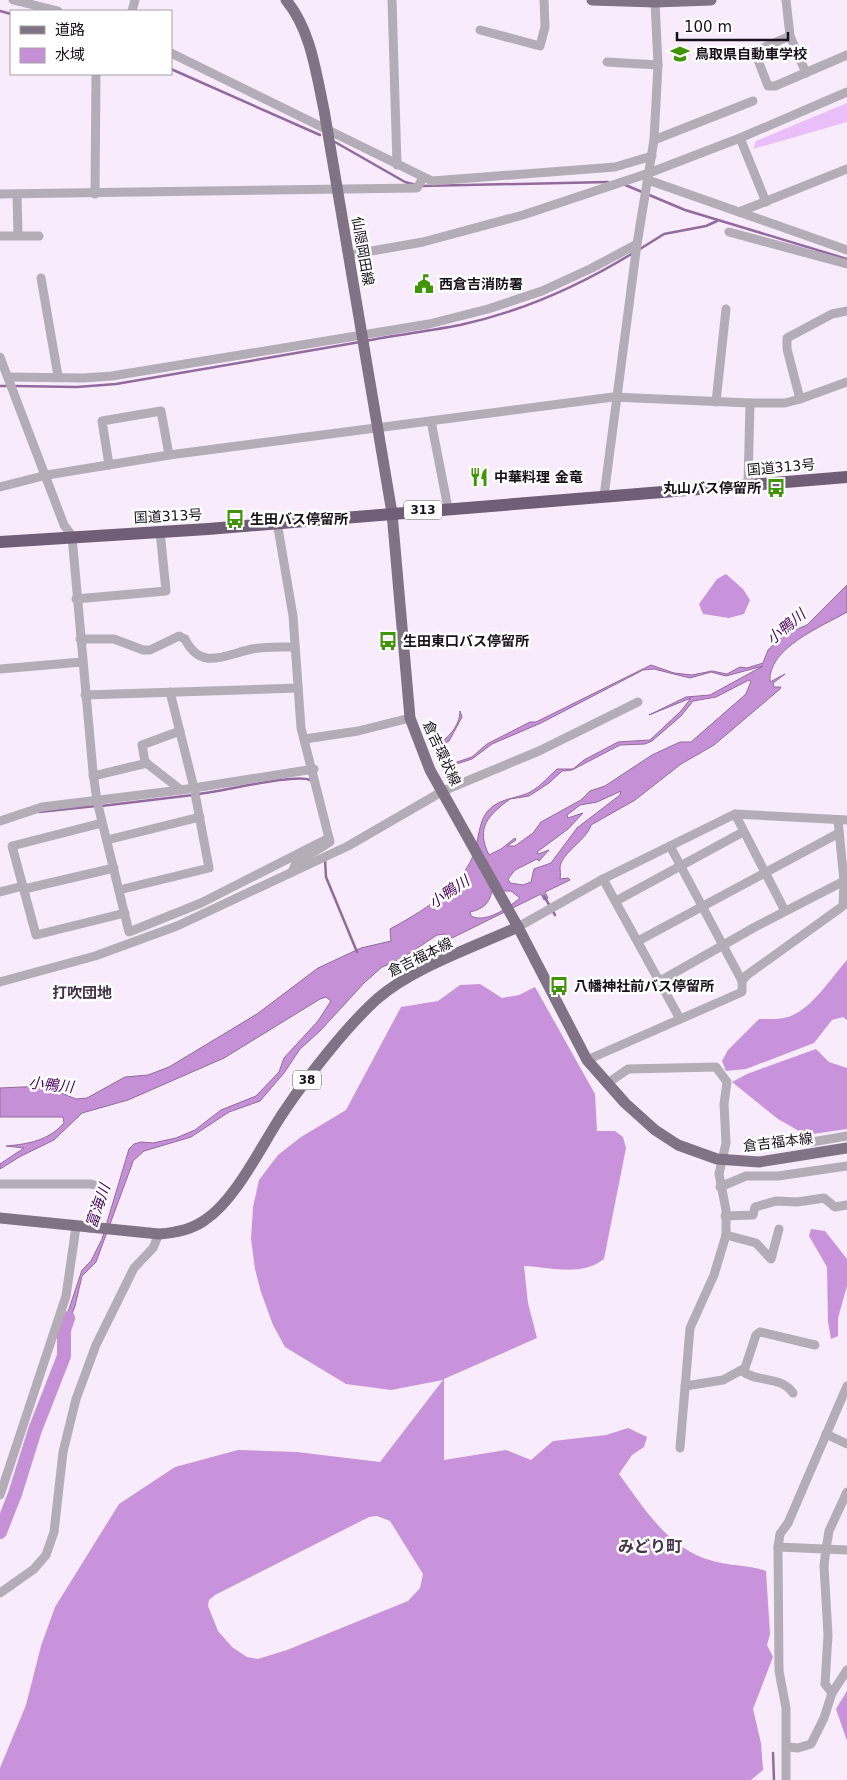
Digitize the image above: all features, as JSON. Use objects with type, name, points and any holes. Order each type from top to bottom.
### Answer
[{"type":"highway","name":"国道313号","points":[[0,542],[847,477]]},
{"type":"main road","name":"仙隠岡田線","points":[[286,0],[301,26],[314,61],[392,513]]},
{"type":"main road","points":[[592,0],[655,2],[711,0]]},
{"type":"main road","name":"倉吉環状線","points":[[392,513],[410,718],[418,743],[518,927]]},
{"type":"main road","name":"倉吉福本線","points":[[0,1218],[159,1234],[192,1228],[216,1211],[234,1189],[285,1109],[310,1076],[377,999],[394,985],[412,975],[518,927],[587,1060],[625,1103],[655,1130],[678,1145],[717,1159],[758,1162],[847,1148]]},
{"type":"street","points":[[13,0],[54,10]]},
{"type":"street","points":[[392,0],[397,165]]},
{"type":"street","points":[[480,30],[540,46],[545,26],[544,0]]},
{"type":"street","points":[[786,0],[790,36],[806,73]]},
{"type":"street","points":[[604,496],[636,246],[654,140],[658,65],[655,2]]},
{"type":"street","points":[[790,36],[758,50],[756,55],[768,86],[775,86],[847,55]]},
{"type":"street","points":[[172,53],[432,181],[615,167],[652,156]]},
{"type":"street","points":[[606,62],[658,65]]},
{"type":"street","points":[[95,194],[96,75]]},
{"type":"street","points":[[648,180],[847,92]]},
{"type":"street","points":[[654,140],[753,101]]},
{"type":"street","points":[[740,138],[766,202]]},
{"type":"street","points":[[739,212],[847,169]]},
{"type":"street","points":[[0,194],[417,188],[423,178]]},
{"type":"street","points":[[349,255],[414,244],[498,223],[628,180],[648,180],[847,250]]},
{"type":"street","points":[[17,194],[18,235]]},
{"type":"street","points":[[729,232],[847,264]]},
{"type":"street","points":[[0,236],[39,236]]},
{"type":"street","points":[[8,377],[58,376],[83,378],[112,376],[363,339],[488,309],[542,291],[636,246]]},
{"type":"street","points":[[40,278],[58,376]]},
{"type":"street","points":[[716,402],[726,309]]},
{"type":"street","points":[[800,399],[787,349],[787,338],[832,314],[847,311]]},
{"type":"street","points":[[0,357],[47,475],[64,525],[72,536],[76,599],[93,776],[97,801],[129,932],[201,903],[329,838]]},
{"type":"street","points":[[0,488],[47,475],[170,455],[618,398],[785,403],[847,382]]},
{"type":"street","points":[[748,485],[750,403]]},
{"type":"street","points":[[109,465],[102,420],[161,412],[170,455]]},
{"type":"street","points":[[432,421],[448,508]]},
{"type":"street","points":[[277,522],[293,616],[301,728],[314,769],[330,842],[296,863],[292,872]]},
{"type":"street","points":[[76,599],[166,591],[160,531]]},
{"type":"street","points":[[80,639],[114,639],[142,650],[150,650],[179,636],[186,639],[190,647],[200,656],[213,660],[254,648],[295,647]]},
{"type":"street","points":[[0,669],[82,662]]},
{"type":"street","points":[[85,695],[298,688]]},
{"type":"street","points":[[119,890],[210,868],[194,788],[170,692]]},
{"type":"street","points":[[0,982],[133,944],[348,846],[638,702]]},
{"type":"street","points":[[305,739],[358,731],[410,718]]},
{"type":"street","points":[[180,732],[142,745],[147,763],[180,790]]},
{"type":"street","points":[[93,776],[147,763]]},
{"type":"street","points":[[0,821],[42,807],[180,790],[314,769]]},
{"type":"street","points":[[734,814],[785,912]]},
{"type":"street","points":[[518,927],[604,879],[734,814],[842,820],[839,833],[844,881],[844,906],[742,981]]},
{"type":"street","points":[[107,840],[200,816]]},
{"type":"street","points":[[102,822],[12,846],[36,936],[125,913]]},
{"type":"street","points":[[616,901],[743,832]]},
{"type":"street","points":[[638,941],[839,833]]},
{"type":"street","points":[[587,1060],[742,992],[742,981],[670,846]]},
{"type":"street","points":[[0,892],[114,868]]},
{"type":"street","points":[[604,879],[680,1019]]},
{"type":"street","points":[[660,981],[723,945],[844,881]]},
{"type":"street","points":[[608,1084],[628,1069],[716,1067],[727,1082],[724,1104],[726,1143],[719,1174],[726,1216],[726,1235],[714,1275],[690,1328],[680,1448]]},
{"type":"street","points":[[812,1142],[847,1136]]},
{"type":"street","points":[[720,1187],[746,1176],[778,1176],[847,1166]]},
{"type":"street","points":[[0,1184],[91,1184],[100,1187],[91,1228]]},
{"type":"street","points":[[726,1216],[753,1215],[755,1207],[776,1202],[797,1202],[815,1198],[824,1198],[835,1206],[847,1205]]},
{"type":"street","points":[[0,1495],[66,1296],[76,1226]]},
{"type":"street","points":[[726,1235],[756,1243],[771,1259],[779,1229]]},
{"type":"street","points":[[0,1593],[34,1569],[46,1556],[54,1532],[63,1452],[76,1399],[96,1345],[134,1268],[153,1248],[159,1234]]},
{"type":"street","points":[[685,1386],[723,1380],[742,1371],[750,1357],[756,1335],[760,1332],[816,1345]]},
{"type":"street","points":[[742,1371],[748,1376],[774,1380],[788,1386],[793,1393]]},
{"type":"street","points":[[786,1780],[788,1746],[786,1708],[779,1671],[778,1547],[780,1534],[788,1522],[847,1386]]},
{"type":"street","points":[[826,1434],[847,1444]]},
{"type":"street","points":[[832,1693],[825,1684],[828,1635],[826,1550],[830,1531],[847,1492]]},
{"type":"street","points":[[778,1547],[847,1550]]},
{"type":"street","points":[[788,1746],[798,1748],[811,1744],[824,1718],[832,1693],[847,1670]]},
{"type":"shaded area","points":[[847,103],[847,122],[753,149],[756,141]]},
{"type":"shaded area","points":[[726,574],[743,589],[750,600],[744,614],[729,618],[703,614],[699,604],[717,579]]},
{"type":"shaded area","points":[[847,960],[847,1020],[843,1017],[832,1020],[814,1043],[746,1069],[726,1071],[722,1061],[728,1050],[759,1019],[783,1018],[799,1012],[814,999]]},
{"type":"shaded area","points":[[480,984],[502,998],[519,995],[535,987],[595,1094],[597,1131],[615,1131],[623,1137],[626,1148],[604,1259],[586,1268],[566,1270],[524,1266],[528,1303],[537,1338],[444,1379],[444,1460],[506,1450],[531,1460],[553,1441],[606,1435],[628,1428],[647,1437],[644,1447],[632,1455],[619,1474],[648,1514],[671,1538],[683,1548],[697,1555],[719,1563],[766,1571],[770,1634],[767,1645],[773,1657],[753,1709],[761,1743],[763,1770],[751,1780],[0,1780],[0,1768],[26,1705],[41,1646],[55,1607],[119,1504],[175,1467],[238,1450],[297,1452],[380,1462],[443,1380],[391,1390],[346,1384],[285,1347],[273,1325],[261,1292],[255,1269],[251,1239],[253,1207],[259,1180],[278,1155],[301,1137],[346,1110],[401,1007],[438,1001],[460,985]],"holes":[[[377,1516],[390,1521],[423,1574],[420,1588],[408,1601],[287,1650],[258,1659],[247,1657],[232,1647],[218,1631],[208,1606],[209,1600],[215,1595],[369,1517]]]},
{"type":"shaded area","points":[[816,1049],[829,1062],[847,1068],[847,1129],[806,1135],[778,1119],[732,1082],[747,1074]]},
{"type":"shaded area","points":[[811,1229],[825,1231],[847,1259],[847,1286],[838,1318],[838,1336],[831,1339],[828,1322],[827,1267],[809,1236]]},
{"type":"shaded area","points":[[847,1691],[847,1741],[836,1709]]},
{"type":"water","name":"小鴨川","points":[[847,585],[847,612],[811,631],[777,659],[771,670],[770,682],[785,674],[773,683],[774,687],[781,687],[780,689],[714,745],[681,764],[635,800],[591,825],[585,836],[565,856],[560,867],[560,879],[568,878],[570,880],[545,892],[548,898],[544,900],[541,894],[452,938],[445,934],[437,935],[401,959],[382,967],[300,1049],[284,1073],[260,1101],[229,1112],[191,1137],[144,1151],[133,1161],[96,1262],[82,1276],[75,1306],[64,1335],[60,1336],[82,1270],[91,1261],[102,1239],[129,1149],[134,1144],[141,1142],[153,1143],[176,1138],[195,1130],[221,1110],[256,1096],[279,1072],[284,1058],[318,1021],[331,1001],[326,997],[320,999],[224,1058],[128,1100],[82,1113],[54,1140],[21,1156],[0,1169],[0,1164],[24,1148],[6,1146],[30,1143],[44,1138],[64,1123],[63,1117],[0,1117],[0,1088],[44,1086],[76,1099],[87,1098],[125,1077],[148,1075],[169,1067],[257,1014],[318,968],[361,948],[391,941],[390,929],[438,899],[449,890],[467,868],[473,856],[484,816],[492,807],[510,799],[490,816],[484,829],[483,837],[489,855],[501,849],[515,838],[516,840],[507,846],[515,846],[533,833],[541,822],[581,800],[590,791],[605,786],[652,755],[680,742],[691,742],[746,694],[751,681],[749,680],[716,697],[693,701],[681,716],[652,741],[645,744],[620,745],[572,770],[562,771],[549,783],[529,796],[510,799],[532,791],[557,769],[573,769],[584,760],[618,742],[650,740],[681,711],[691,698],[649,715],[686,697],[710,695],[763,666],[726,676],[711,672],[690,678],[654,669],[643,670],[541,723],[492,744],[472,759],[444,768],[435,746],[452,732],[458,722],[460,711],[462,717],[449,741],[437,747],[443,764],[451,764],[472,757],[487,744],[651,665],[674,673],[692,675],[712,671],[727,674],[740,667],[747,668],[763,663],[768,650],[785,634],[807,625]],"holes":[[[621,791],[620,795],[577,828],[551,863],[534,869],[531,882],[523,885],[510,883],[508,879],[515,870],[537,859],[539,861],[549,850],[538,854],[537,852],[568,829],[583,813],[568,818],[567,815],[580,805],[597,802]],[[492,891],[511,891],[520,898],[504,910],[483,918],[471,916],[470,912],[485,905]]]},
{"type":"waterway","points":[[0,11],[10,14]]},
{"type":"waterway","points":[[172,69],[320,135]]},
{"type":"waterway","points":[[335,142],[405,182],[416,185]]},
{"type":"waterway","points":[[421,186],[608,182]]},
{"type":"waterway","points":[[623,184],[685,210],[847,259]]},
{"type":"waterway","points":[[640,249],[664,234],[706,226],[717,221]]},
{"type":"waterway","points":[[365,341],[460,325],[505,313],[550,296],[592,276],[633,253]]},
{"type":"waterway","points":[[14,386],[77,387],[116,384],[360,342]]},
{"type":"waterway","points":[[0,386],[8,386]]},
{"type":"waterway","points":[[198,794],[289,779],[310,780]]},
{"type":"waterway","points":[[101,806],[193,795]]},
{"type":"waterway","points":[[39,812],[96,806]]},
{"type":"waterway","points":[[325,859],[326,877],[357,952]]},
{"type":"waterway","points":[[544,896],[555,915]]},
{"type":"waterway","name":"富海川","points":[[0,1532],[15,1494],[35,1430],[64,1356],[64,1330],[68,1318]]},
{"type":"waterway","points":[[773,1753],[774,1780]]},
{"type":"place","name":"鳥取県自動車学校","points":[[680,54]]},
{"type":"place","name":"西倉吉消防署","points":[[424,284]]},
{"type":"place","name":"中華料理 金竜","points":[[479,477]]},
{"type":"place","name":"丸山バス停留所","points":[[776,488]]},
{"type":"place","name":"生田バス停留所","points":[[235,519]]},
{"type":"place","name":"生田東口バス停留所","points":[[388,641]]},
{"type":"place","name":"八幡神社前バス停留所","points":[[559,986]]},
{"type":"district","name":"打吹団地","points":[[82,993]]},
{"type":"district","name":"みどり町","points":[[650,1546]]}]
